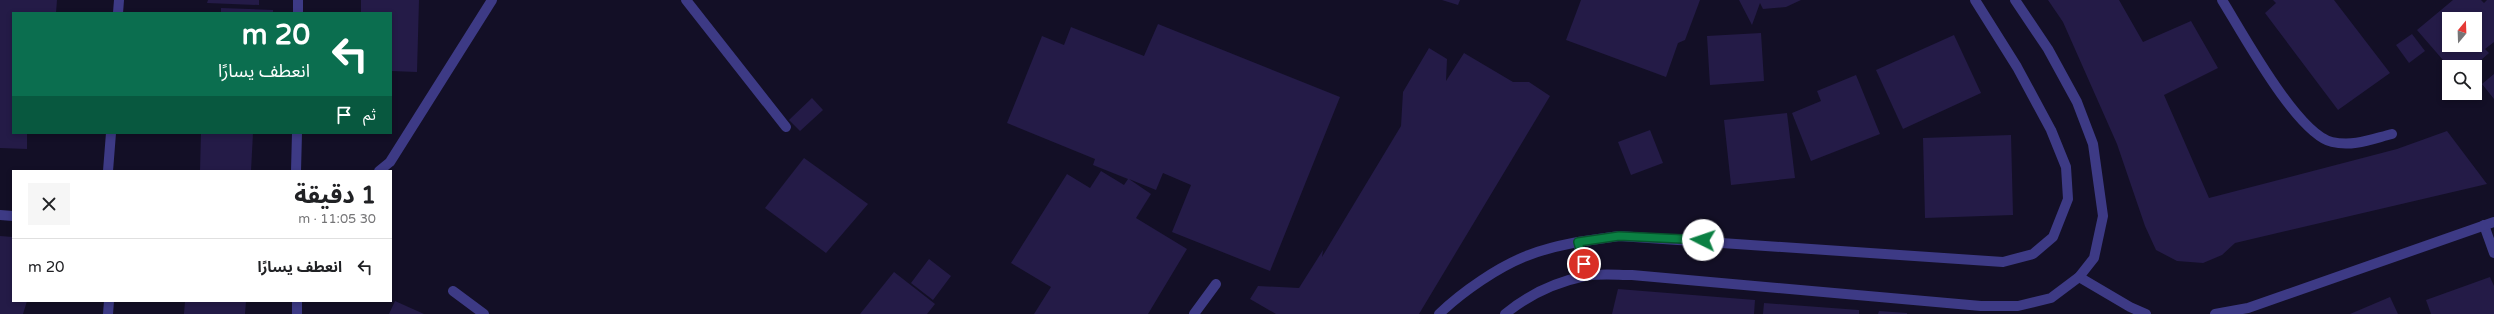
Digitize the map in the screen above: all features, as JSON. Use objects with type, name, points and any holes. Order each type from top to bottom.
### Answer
[{"type":"street","points":[[118,12],[119,0]]},
{"type":"street","points":[[298,0],[298,12]]},
{"type":"street","points":[[380,170],[390,162],[492,0]]},
{"type":"street","points":[[686,0],[786,127]]},
{"type":"street","points":[[1439,314],[1486,278],[1528,255],[1578,242],[1619,236],[2003,262],[2032,254],[2053,237],[2068,199],[2066,167],[2051,130],[2017,67],[1975,0]]},
{"type":"street","points":[[1505,314],[1516,304],[1548,287],[1586,276],[1632,275],[2015,310],[2051,298],[2079,277],[2094,258],[2103,216],[2093,144],[2077,102],[2048,49],[2015,0]]},
{"type":"street","points":[[2222,0],[2293,111],[2314,133],[2331,142],[2349,145],[2392,134]]},
{"type":"street","points":[[108,170],[111,134]]},
{"type":"street","points":[[296,170],[297,134]]},
{"type":"street","points":[[0,215],[12,216]]},
{"type":"street","points":[[2215,314],[2249,311],[2489,224],[2494,253]]},
{"type":"street","points":[[1578,242],[1586,276]]},
{"type":"street","points":[[2079,277],[2130,307],[2146,314]]},
{"type":"street","points":[[1194,314],[1216,284]]},
{"type":"street","points":[[453,291],[484,314]]},
{"type":"street","points":[[108,314],[109,302]]},
{"type":"street","points":[[297,302],[297,314]]},
{"type":"building","points":[[0,0],[57,0],[56,12],[12,12],[12,134],[27,134],[27,149],[0,148]]},
{"type":"building","points":[[208,0],[259,0],[259,5],[207,3]]},
{"type":"building","points":[[361,0],[419,0],[417,72],[392,71],[392,12],[361,12]]},
{"type":"building","points":[[1442,0],[1460,0],[1458,5]]},
{"type":"building","points":[[1581,0],[1700,0],[1685,40],[1678,43],[1666,77],[1566,40]]},
{"type":"building","points":[[1739,0],[1801,0],[1786,7],[1763,9],[1760,3],[1752,25]]},
{"type":"building","points":[[2048,0],[2119,0],[2143,42],[2191,21],[2218,68],[2164,95],[2209,198],[2397,149],[2447,131],[2487,184],[2235,243],[2222,255],[2203,263],[2177,261],[2156,250],[2145,226],[2117,144],[2063,22]]},
{"type":"building","points":[[2273,0],[2334,0],[2390,73],[2338,110],[2265,13],[2276,3]]},
{"type":"building","points":[[2453,0],[2481,0],[2484,3],[2487,0],[2494,0],[2494,42],[2485,49],[2489,53],[2481,60],[2443,60],[2417,30]]},
{"type":"building","points":[[221,8],[273,10],[273,12],[221,12]]},
{"type":"building","points":[[1158,24],[1340,97],[1270,271],[1172,232],[1191,185],[1163,173],[1156,190],[1129,179],[1151,194],[1136,218],[1187,249],[1148,314],[1034,314],[1051,287],[1011,263],[1067,174],[1090,188],[1101,171],[1124,185],[1128,179],[1093,165],[1095,159],[1007,123],[1042,36],[1064,45],[1071,27],[1144,56]]},
{"type":"building","points":[[1761,33],[1764,81],[1710,85],[1707,36]]},
{"type":"building","points":[[2412,34],[2425,51],[2409,63],[2396,45]]},
{"type":"building","points":[[1954,35],[1981,93],[1903,129],[1876,70]]},
{"type":"building","points":[[1429,48],[1447,59],[1446,81],[1464,53],[1513,82],[1529,82],[1550,96],[1419,314],[1276,314],[1250,299],[1258,286],[1299,288],[1323,250],[1322,257],[1401,126],[1403,92]]},
{"type":"building","points":[[2494,74],[2494,99],[2482,84]]},
{"type":"building","points":[[1856,75],[1880,134],[1811,161],[1792,113],[1821,101],[1817,91]]},
{"type":"building","points":[[812,98],[823,110],[800,131],[789,120]]},
{"type":"building","points":[[1787,113],[1795,178],[1731,185],[1724,120]]},
{"type":"building","points":[[1650,130],[1663,163],[1631,175],[1618,142]]},
{"type":"building","points":[[201,134],[253,134],[251,170],[200,170]]},
{"type":"building","points":[[2011,135],[2013,215],[1925,218],[1923,138]]},
{"type":"building","points":[[804,158],[868,204],[826,253],[765,208]]},
{"type":"building","points":[[0,236],[12,237],[12,302],[27,302],[23,314],[0,314]]},
{"type":"building","points":[[929,259],[951,276],[933,300],[911,283]]},
{"type":"building","points":[[894,272],[935,304],[927,314],[860,314]]},
{"type":"building","points":[[2490,277],[2494,286],[2494,314],[2431,314],[2426,300]]},
{"type":"building","points":[[1618,289],[1755,300],[1754,314],[1612,314]]},
{"type":"building","points":[[2390,297],[2398,314],[2350,314]]},
{"type":"building","points":[[395,301],[424,314],[389,314]]},
{"type":"building","points":[[185,302],[246,302],[245,314],[184,314]]},
{"type":"building","points":[[1764,303],[1859,310],[1859,314],[1763,314]]},
{"type":"building","points":[[1879,311],[1907,313],[1907,314],[1878,314]]},
{"type":"route","points":[[1584,264],[1578,242],[1619,236],[1703,240]]}]
